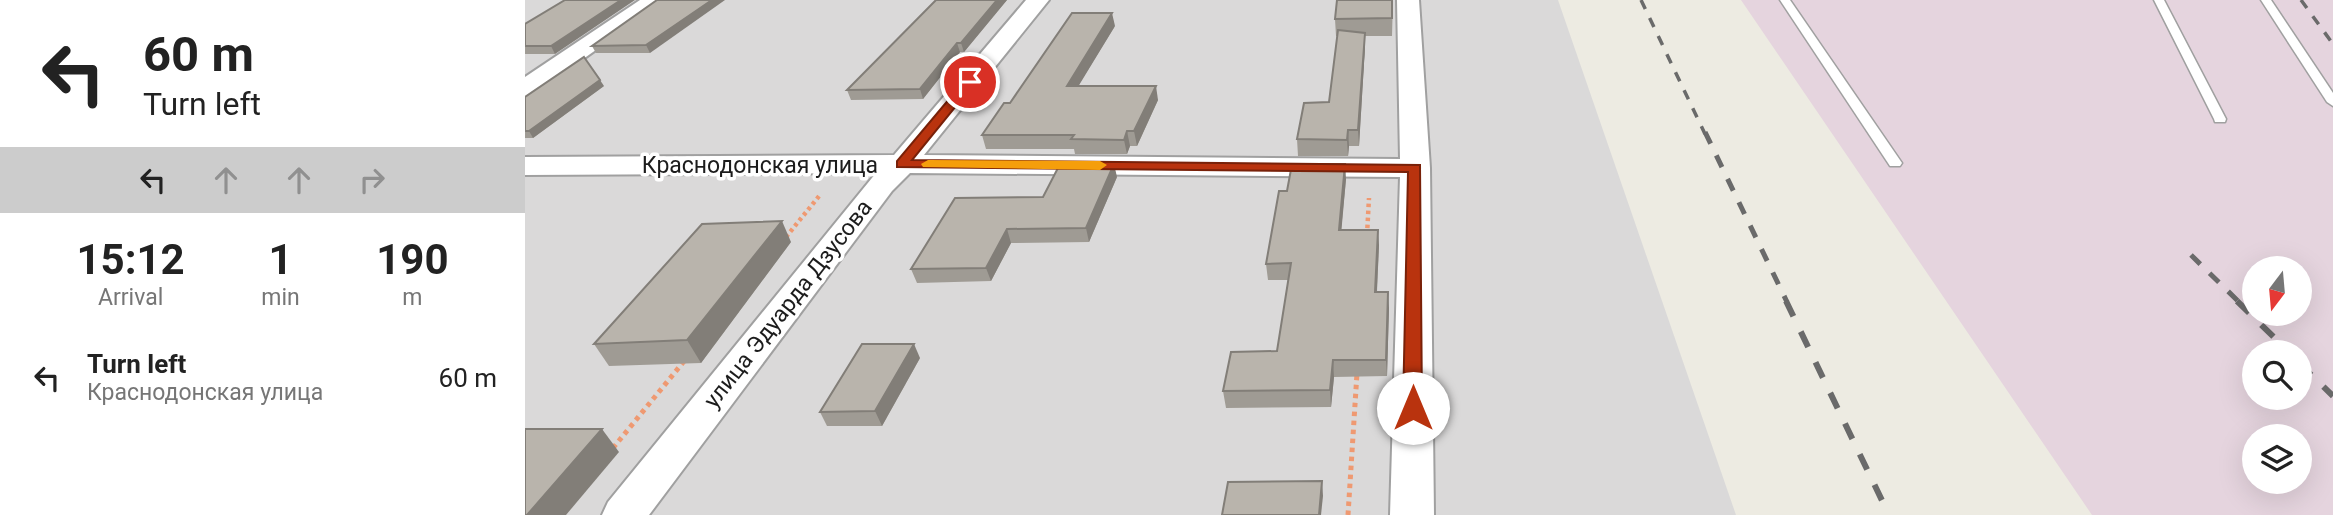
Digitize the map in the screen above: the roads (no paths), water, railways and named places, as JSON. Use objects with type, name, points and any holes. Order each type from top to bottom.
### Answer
[{"type":"street","points":[[525,89],[655,0]]},
{"type":"street","name":"улица Эдуарда Дзусова","points":[[624,515],[881,185],[902,164],[1038,0]]},
{"type":"street","points":[[1408,0],[1415,168],[1412,515]]},
{"type":"street","name":"Краснодонская улица","points":[[525,166],[902,164],[1415,168]]},
{"type":"lane","points":[[1785,0],[1895,163]]},
{"type":"lane","points":[[2159,0],[2220,119]]},
{"type":"lane","points":[[2266,0],[2333,102]]},
{"type":"railway","points":[[1641,0],[1705,134]]},
{"type":"railway","points":[[2301,0],[2333,44]]},
{"type":"railway","points":[[1705,132],[1787,302]]},
{"type":"railway","points":[[2191,255],[2239,302]]},
{"type":"railway","points":[[1786,301],[1889,515]]},
{"type":"railway","points":[[2237,301],[2277,340]]},
{"type":"railway","points":[[2312,376],[2333,396]]}]
